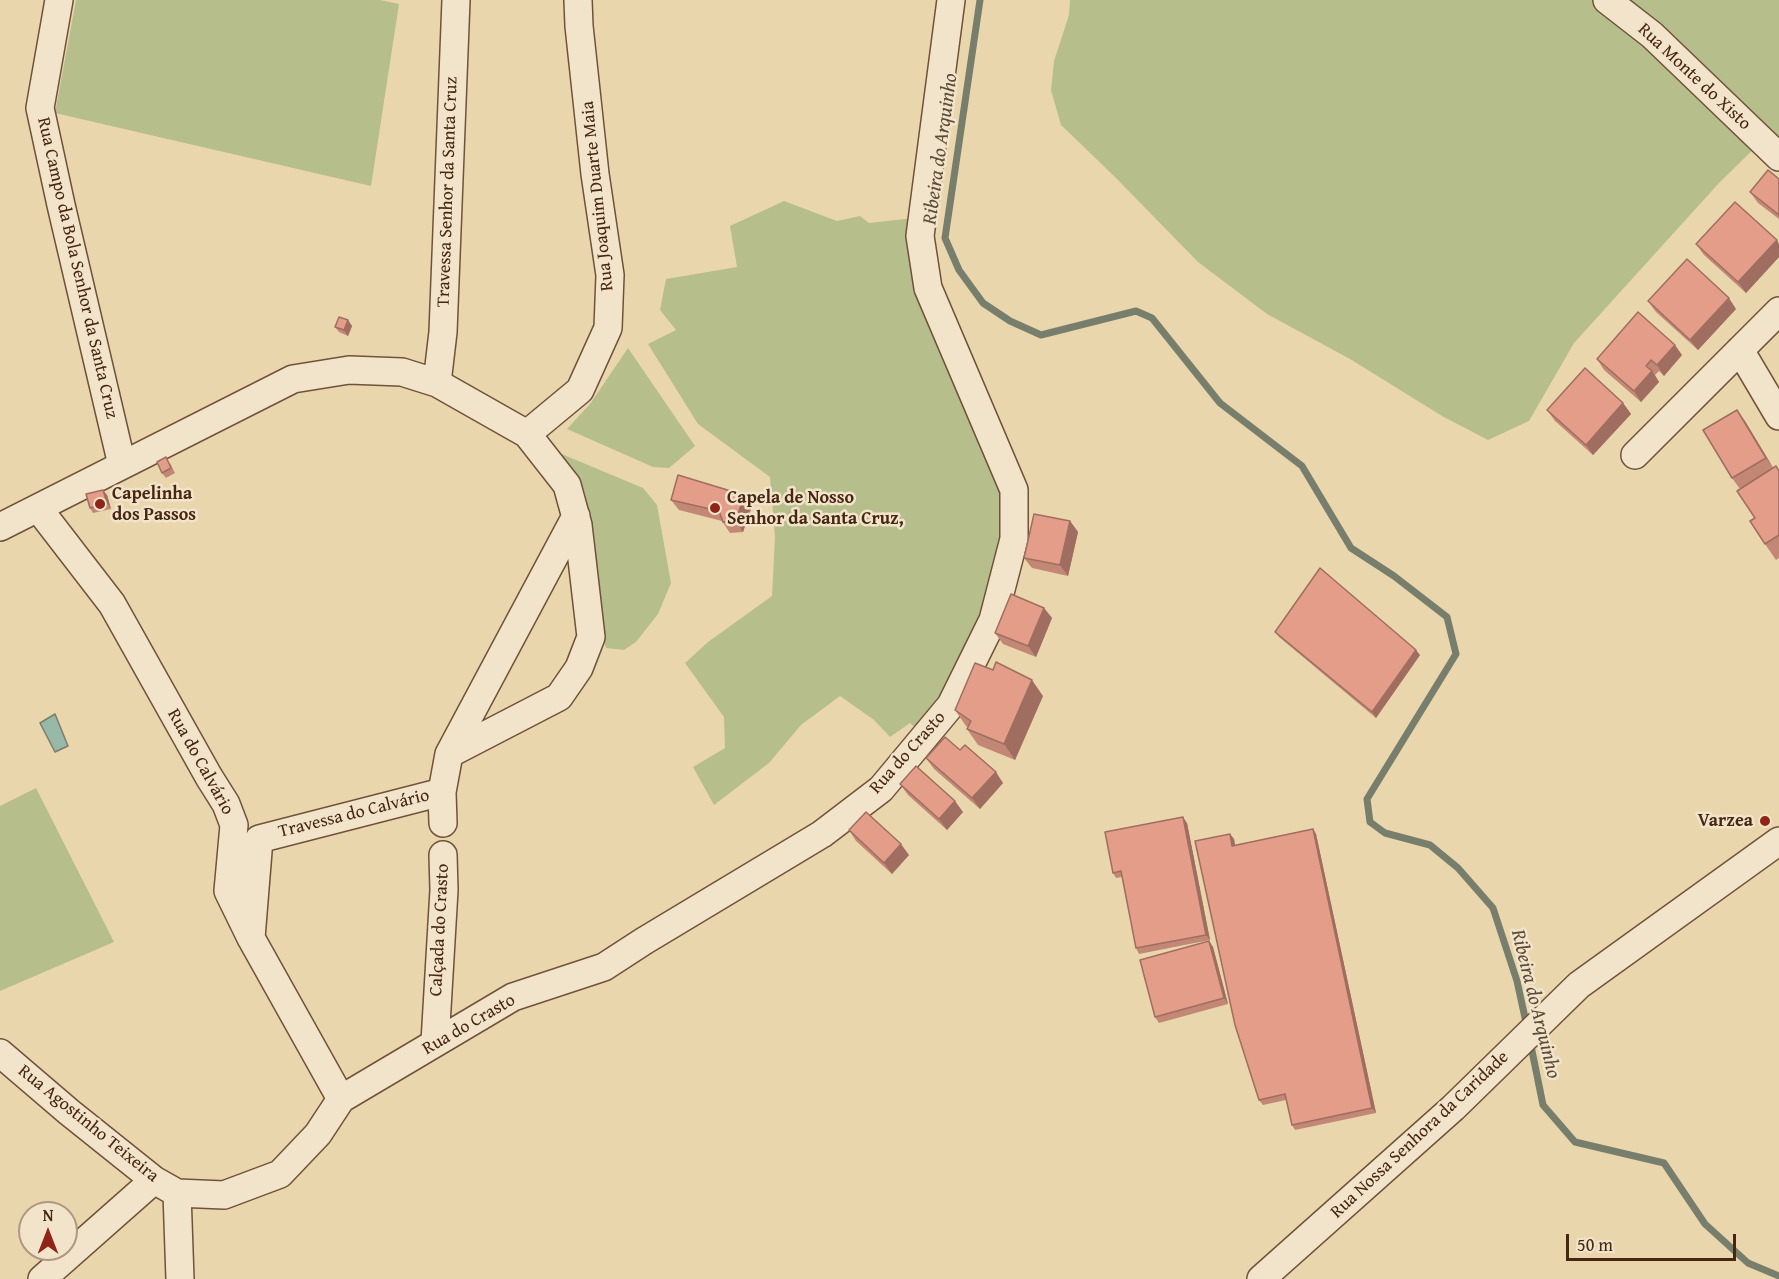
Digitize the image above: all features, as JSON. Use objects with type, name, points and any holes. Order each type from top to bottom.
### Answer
[{"type":"street","name":"Rua Campo da Bola Senhor da Santa Cruz","points":[[59,0],[40,108],[63,216],[123,465]]},
{"type":"street","name":"Travessa Senhor da Santa Cruz","points":[[438,383],[443,332],[456,0]]},
{"type":"street","name":"Rua Joaquim Duarte Maia","points":[[527,434],[580,390],[608,328],[610,275],[594,163],[578,0]]},
{"type":"street","name":"Rua do Crasto","points":[[166,1186],[224,1195],[280,1174],[318,1134],[342,1099],[513,997],[604,967],[644,940],[822,834],[881,789],[951,705],[993,620],[1014,539],[1014,490],[928,288],[920,236],[951,0]]},
{"type":"street","name":"Rua Monte do Xisto","points":[[1607,0],[1652,35],[1779,157]]},
{"type":"street","points":[[1635,455],[1779,311]]},
{"type":"street","points":[[1740,350],[1779,416]]},
{"type":"street","points":[[0,527],[293,379],[349,370],[402,372],[438,383],[527,434],[567,485],[576,516],[591,637],[579,668],[559,697],[449,753]]},
{"type":"street","name":"Rua do Calvário","points":[[38,508],[112,604],[226,804],[234,825],[228,891],[251,938],[342,1099]]},
{"type":"street","points":[[443,823],[442,792],[449,753],[576,516]]},
{"type":"street","name":"Travessa do Calvário","points":[[251,938],[259,839],[442,792]]},
{"type":"street","name":"Rua Nossa Senhora da Caridade","points":[[1261,1279],[1453,1108],[1578,985],[1779,841]]},
{"type":"street","name":"Calçada do Crasto","points":[[435,1042],[444,890],[443,855]]},
{"type":"street","name":"Rua Agostinho Teixeira","points":[[0,1053],[69,1112],[166,1186]]},
{"type":"street","points":[[42,1279],[166,1186],[180,1279]]},
{"type":"green space","points":[[76,0],[380,0],[399,4],[371,186],[55,113]]},
{"type":"green space","points":[[1070,0],[1779,0],[1779,149],[1761,142],[1719,183],[1574,343],[1529,421],[1488,440],[1442,416],[1350,359],[1267,314],[1198,262],[1061,125],[1051,90],[1054,61],[1069,15]]},
{"type":"green space","points":[[784,201],[837,221],[860,216],[869,223],[914,218],[994,466],[1007,528],[995,612],[919,731],[910,723],[890,737],[874,720],[840,696],[801,725],[769,763],[714,805],[693,767],[725,748],[724,717],[685,663],[708,642],[772,596],[775,537],[770,477],[698,424],[648,344],[676,330],[660,310],[666,279],[737,267],[730,226]]},
{"type":"green space","points":[[628,348],[695,446],[669,468],[653,467],[567,429],[590,404]]},
{"type":"green space","points":[[557,452],[643,488],[657,505],[671,583],[658,614],[636,642],[624,650],[606,648],[585,493],[576,474]]},
{"type":"green space","points":[[36,788],[114,942],[0,991],[0,806]]},
{"type":"shaded area","points":[[55,714],[68,746],[55,752],[40,723]]},
{"type":"building","points":[[1768,170],[1779,179],[1779,215],[1750,192]]},
{"type":"building","points":[[1735,202],[1777,240],[1738,282],[1696,244]]},
{"type":"building","points":[[1687,259],[1729,298],[1690,340],[1648,301]]},
{"type":"building","points":[[1638,312],[1675,345],[1657,365],[1651,360],[1646,366],[1652,371],[1634,391],[1597,359]]},
{"type":"building","points":[[339,317],[348,320],[344,330],[335,327]]},
{"type":"building","points":[[1585,368],[1623,403],[1586,445],[1547,410]]},
{"type":"building","points":[[1737,410],[1766,458],[1732,478],[1703,430]]},
{"type":"building","points":[[166,457],[171,468],[162,473],[157,462]]},
{"type":"building","points":[[1776,466],[1779,471],[1779,535],[1765,544],[1750,521],[1755,518],[1737,491]]},
{"type":"building","points":[[678,475],[744,495],[736,521],[723,522],[719,511],[671,500]]},
{"type":"building","points":[[103,490],[107,503],[90,508],[86,494]]},
{"type":"building","points":[[1034,514],[1070,521],[1060,565],[1024,558]]},
{"type":"building","points":[[1320,568],[1416,650],[1372,712],[1275,632]]},
{"type":"building","points":[[1011,594],[1044,608],[1028,646],[995,633]]},
{"type":"building","points":[[996,662],[1032,680],[1004,744],[967,729],[971,721],[955,710],[975,663],[993,670]]},
{"type":"building","points":[[945,737],[960,750],[965,745],[996,772],[972,798],[926,758]]},
{"type":"building","points":[[916,766],[955,801],[939,819],[900,784]]},
{"type":"building","points":[[866,812],[901,844],[884,863],[849,830]]},
{"type":"building","points":[[1183,817],[1206,935],[1136,948],[1121,871],[1113,873],[1105,832]]},
{"type":"building","points":[[1313,829],[1372,1108],[1292,1125],[1285,1094],[1259,1100],[1235,1025],[1195,841],[1230,834],[1232,846]]},
{"type":"building","points":[[1209,941],[1224,998],[1155,1017],[1140,960]]},
{"type":"waterway","name":"Ribeira do Arquinho","points":[[980,0],[945,238],[959,270],[983,303],[1010,321],[1041,335],[1136,311],[1152,318],[1220,403],[1302,466],[1351,548],[1394,576],[1447,617],[1456,654],[1367,799],[1370,822],[1385,833],[1430,845],[1458,868],[1493,908],[1517,981],[1527,1027]]},
{"type":"waterway","name":"Ribeira do Arquinho","points":[[1530,1041],[1543,1105],[1575,1142],[1664,1163],[1705,1224],[1748,1263],[1779,1276]]},
{"type":"place","name":"Capelinha dos Passos","points":[[100,504]]},
{"type":"place","name":"Capela de Nosso Senhor da Santa Cruz,","points":[[715,508]]},
{"type":"place","name":"Varzea","points":[[1765,821]]}]
